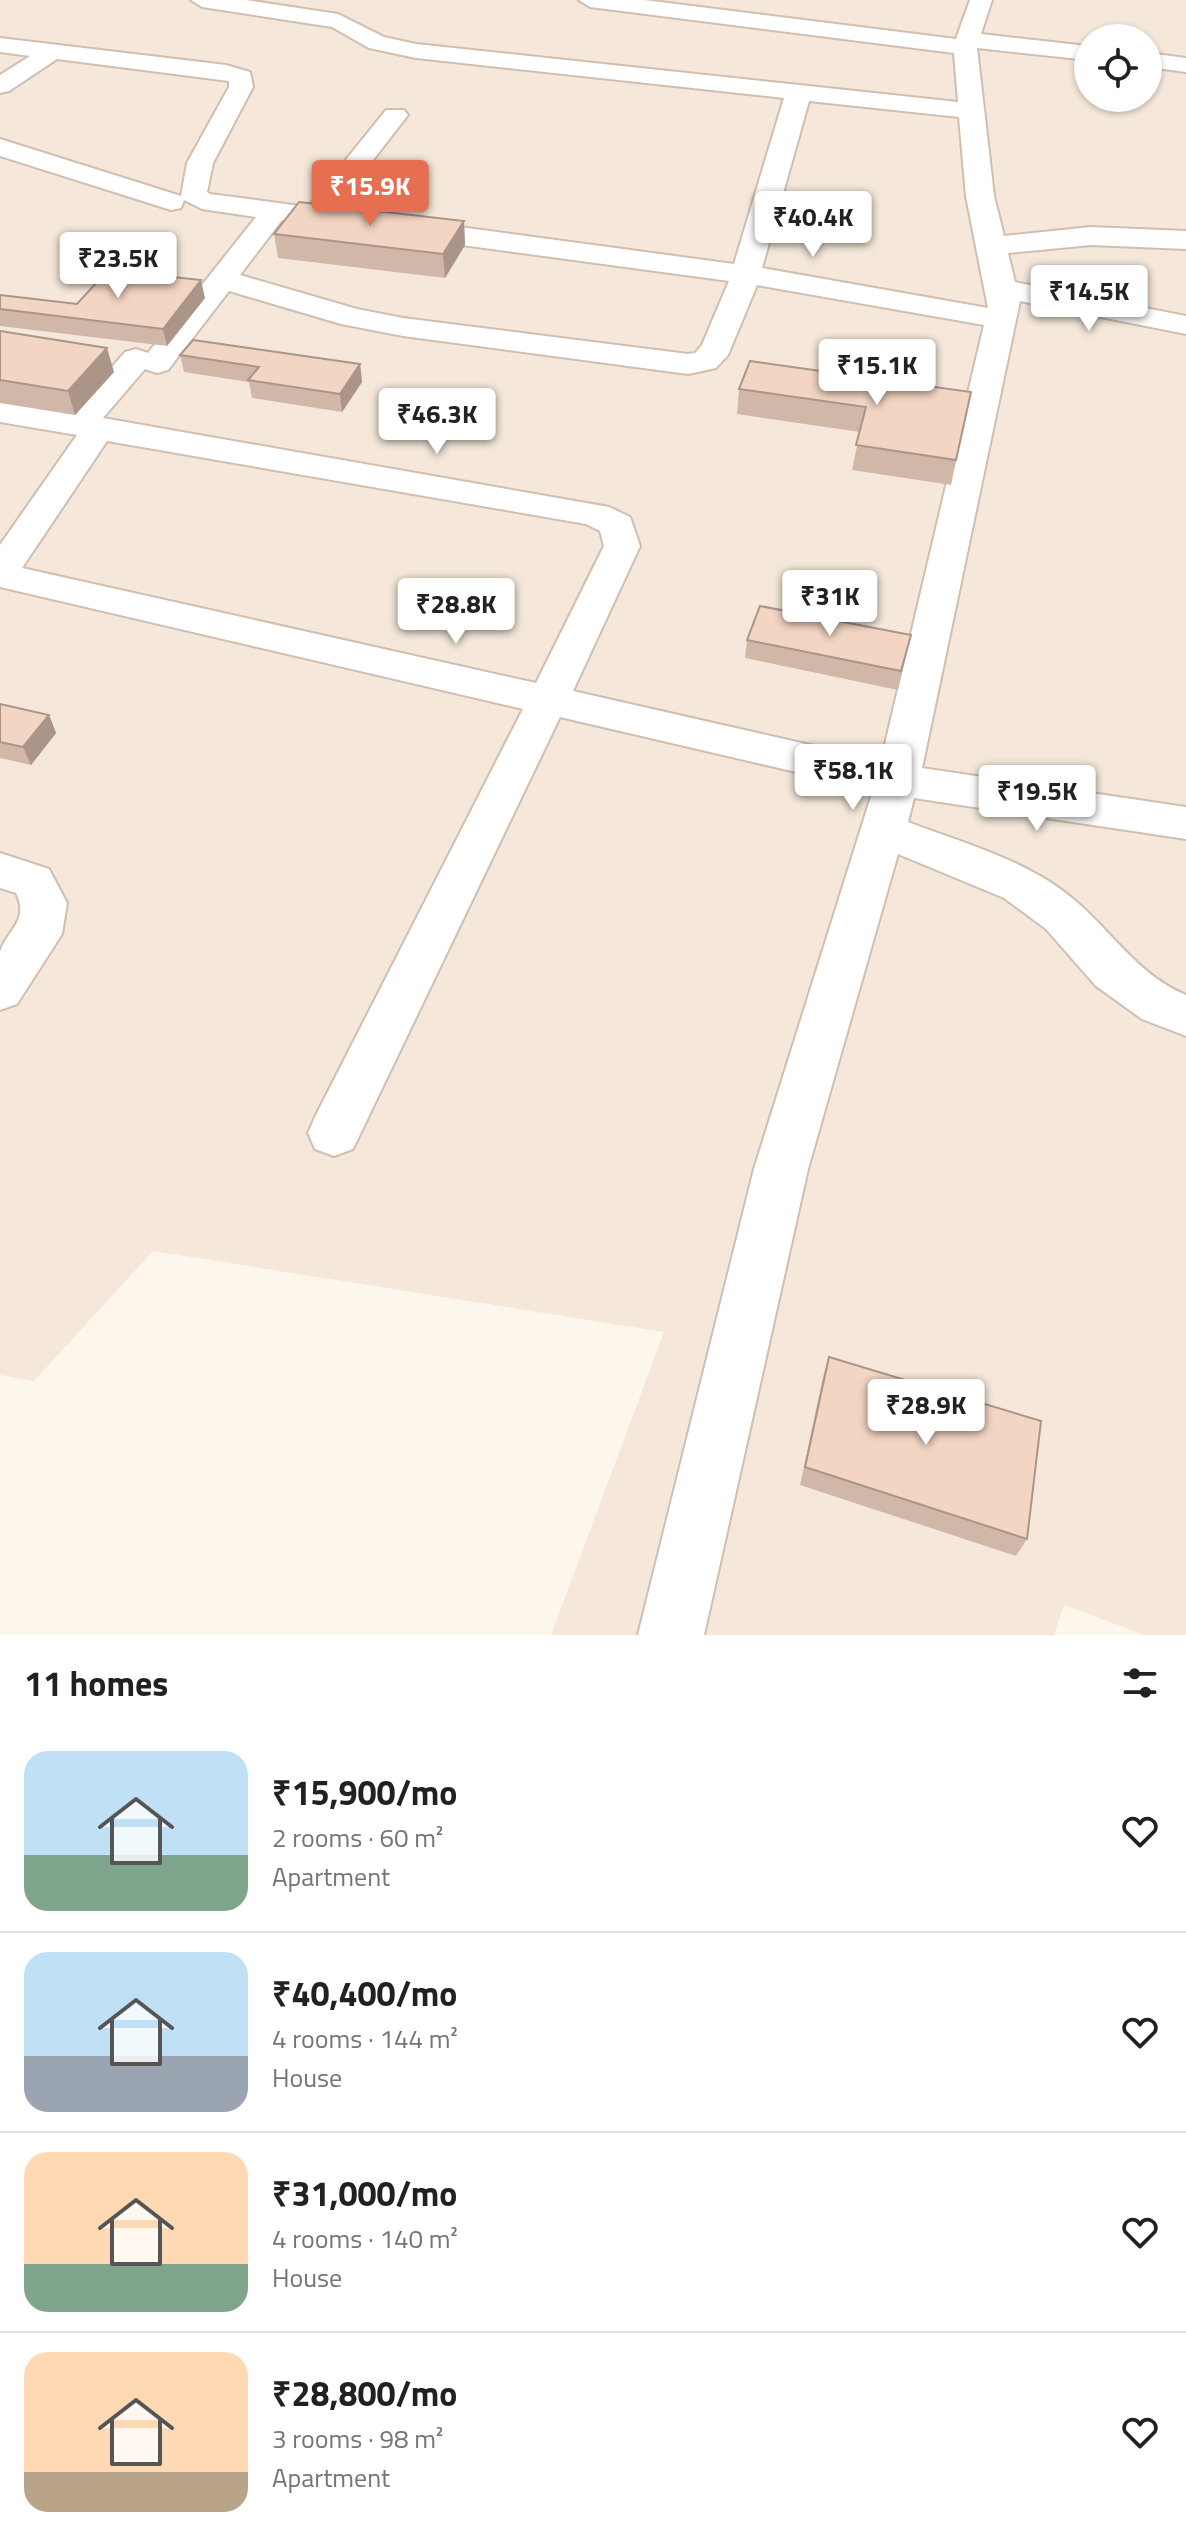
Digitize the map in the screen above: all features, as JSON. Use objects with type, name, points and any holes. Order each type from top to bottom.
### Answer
[{"type":"street","points":[[202,0],[338,21],[377,43],[393,48],[971,111]]},
{"type":"street","points":[[590,0],[971,29],[1074,50]]},
{"type":"street","points":[[671,1635],[781,1169],[898,780],[1002,304],[980,196],[971,111],[971,29]]},
{"type":"street","points":[[0,45],[226,72],[241,77],[241,87],[200,163],[193,194],[202,201],[746,274],[1186,325]]},
{"type":"street","points":[[0,86],[53,51]]},
{"type":"street","points":[[1162,62],[1186,65]]},
{"type":"street","points":[[224,280],[352,317],[403,327],[688,364],[705,361],[717,348],[746,274],[799,91]]},
{"type":"street","points":[[314,217],[395,115]]},
{"type":"street","points":[[0,147],[171,202]]},
{"type":"street","points":[[99,428],[82,422],[224,280],[275,211]]},
{"type":"street","points":[[992,246],[1091,236],[1186,240]]},
{"type":"street","points":[[0,412],[596,515],[617,525],[622,546],[334,1133]]},
{"type":"street","points":[[99,428],[0,574],[898,780],[1186,823]]},
{"type":"street","points":[[883,830],[1020,885],[1062,916],[1113,972],[1159,1005],[1186,1016]]},
{"type":"street","points":[[0,870],[33,881],[44,903],[38,934],[0,990]]},
{"type":"shaded area","points":[[0,0],[1186,0],[1186,1635],[1145,1635],[1064,1605],[1054,1635],[551,1635],[664,1332],[153,1251],[34,1381],[0,1375]]},
{"type":"building","points":[[299,202],[464,221],[443,254],[274,234]]},
{"type":"building","points":[[108,270],[201,280],[163,329],[0,309],[0,295],[77,304]]},
{"type":"building","points":[[0,331],[107,348],[68,391],[0,380]]},
{"type":"building","points":[[193,340],[360,364],[340,394],[248,380],[259,367],[180,355]]},
{"type":"building","points":[[750,361],[971,392],[956,460],[856,445],[866,407],[739,389]]},
{"type":"building","points":[[760,606],[911,635],[901,671],[747,640]]},
{"type":"building","points":[[0,704],[49,715],[23,747],[0,742]]},
{"type":"building","points":[[829,1357],[1041,1421],[1027,1539],[805,1467]]}]
